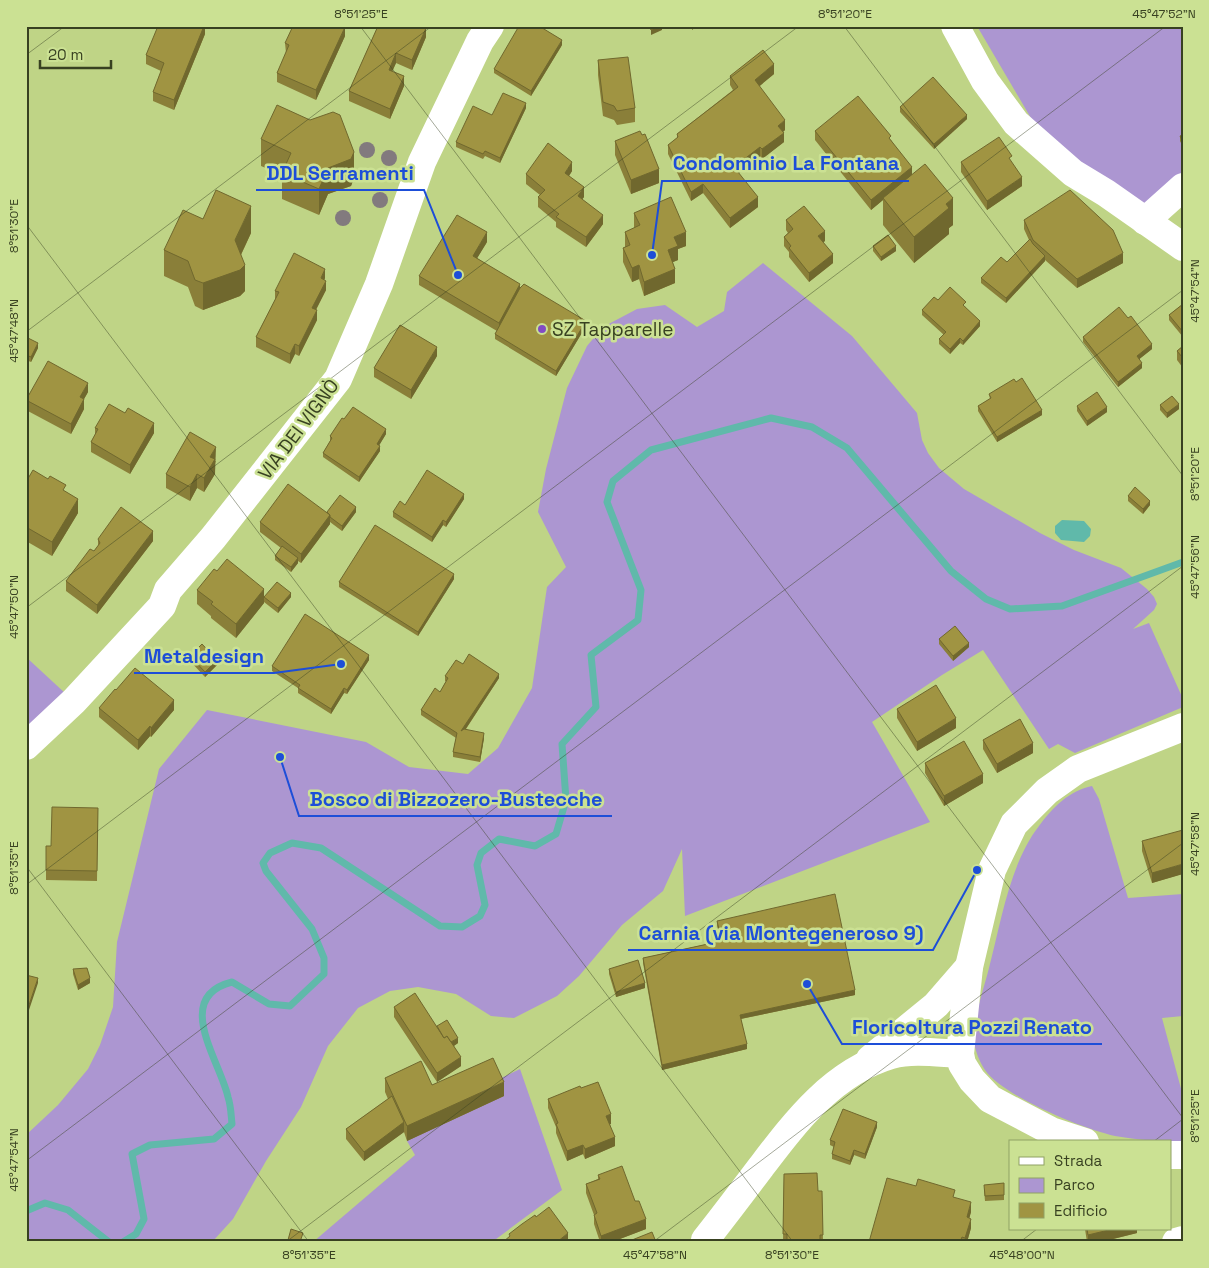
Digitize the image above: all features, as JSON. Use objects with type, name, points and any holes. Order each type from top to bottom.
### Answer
[{"type":"street","name":"VIA DEI VIGNÒ","points":[[26,746],[74,701],[162,606],[168,590],[214,538],[338,379],[379,284],[422,162],[480,41],[490,26]]},
{"type":"street","points":[[955,26],[985,81],[1016,123],[1073,173],[1106,193],[1183,247]]},
{"type":"street","points":[[1145,221],[1183,187]]},
{"type":"street","points":[[1079,1140],[1051,1131],[990,1099],[972,1080],[962,1064],[960,1054],[969,967],[992,870],[1014,824],[1047,791],[1078,769],[1183,727]]},
{"type":"street","points":[[706,1242],[705,1240],[790,1129],[820,1096],[936,1005],[969,967]]},
{"type":"street","points":[[853,1072],[892,1055],[919,1052],[960,1054]]},
{"type":"street","points":[[1176,1242],[1183,1240]]},
{"type":"green space","points":[[977,26],[1183,26],[1183,202],[1166,218],[1078,162],[1035,125]]},
{"type":"green space","points":[[763,263],[852,336],[917,413],[922,440],[928,453],[939,468],[964,489],[1040,533],[1074,550],[1121,568],[1147,589],[1157,604],[1154,610],[1133,629],[1149,623],[1183,699],[1183,707],[1075,753],[1058,744],[1049,749],[983,650],[872,722],[930,822],[685,916],[682,849],[663,891],[622,925],[579,976],[557,996],[514,1018],[491,1016],[456,994],[418,987],[390,991],[358,1008],[328,1046],[301,1107],[266,1161],[233,1219],[213,1241],[26,1242],[26,1135],[58,1105],[88,1069],[100,1045],[113,1007],[117,942],[159,769],[207,710],[366,742],[409,767],[468,774],[498,748],[532,688],[547,587],[566,567],[538,512],[546,469],[567,388],[587,346],[603,327],[637,309],[665,305],[697,327],[724,311],[727,292]]},
{"type":"green space","points":[[26,657],[66,694],[26,735]]},
{"type":"green space","points":[[1092,786],[1099,799],[1128,898],[1183,894],[1183,1016],[1162,1018],[1183,1096],[1183,1143],[1172,1142],[1172,1140],[1115,1136],[1045,1110],[1008,1090],[994,1080],[983,1067],[975,1049],[974,1034],[979,1005],[1002,913],[1021,857],[1039,826],[1056,806],[1076,791]]},
{"type":"green space","points":[[520,1069],[562,1190],[492,1242],[313,1242],[415,1155],[407,1141],[497,1080]]},
{"type":"water","points":[[1062,520],[1084,521],[1091,529],[1090,536],[1084,542],[1061,540],[1055,533],[1055,526]]},
{"type":"building","points":[[158,26],[204,26],[174,100],[153,92],[164,63],[146,55]]},
{"type":"building","points":[[293,26],[345,27],[316,90],[277,73],[289,45],[285,43]]},
{"type":"building","points":[[378,26],[423,26],[426,28],[412,60],[396,53],[389,70],[404,76],[390,109],[349,91]]},
{"type":"building","points":[[519,26],[539,26],[562,40],[531,91],[494,69]]},
{"type":"building","points":[[649,26],[659,26],[651,30]]},
{"type":"building","points":[[763,50],[774,64],[755,80],[785,120],[778,126],[784,133],[762,149],[760,147],[734,167],[758,197],[730,218],[703,184],[691,192],[668,145],[678,137],[677,134],[738,87],[730,76]]},
{"type":"building","points":[[628,57],[635,108],[617,111],[614,106],[603,102],[598,60]]},
{"type":"building","points":[[933,77],[967,115],[934,144],[900,107]]},
{"type":"building","points":[[503,93],[526,103],[500,158],[485,151],[483,154],[456,142],[473,106],[492,115]]},
{"type":"building","points":[[858,96],[891,136],[889,138],[912,167],[871,200],[815,131]]},
{"type":"building","points":[[277,105],[310,120],[333,112],[340,115],[354,152],[351,159],[328,168],[319,189],[282,173],[291,153],[261,139]]},
{"type":"building","points":[[640,131],[642,135],[645,134],[659,169],[631,180],[615,141]]},
{"type":"building","points":[[999,137],[1012,156],[1009,158],[1022,177],[987,201],[961,162]]},
{"type":"building","points":[[548,143],[572,162],[565,173],[584,187],[578,196],[603,215],[586,237],[556,217],[559,214],[538,197],[545,190],[526,174]]},
{"type":"building","points":[[925,164],[953,198],[946,204],[949,208],[914,237],[883,198]]},
{"type":"building","points":[[216,190],[251,206],[235,240],[245,265],[240,270],[203,283],[195,280],[188,261],[164,250],[183,210],[203,219]]},
{"type":"building","points":[[1070,190],[1113,230],[1123,253],[1077,279],[1033,240],[1024,220]]},
{"type":"building","points":[[671,197],[686,232],[674,237],[678,246],[668,250],[675,269],[644,282],[639,265],[632,268],[623,248],[630,245],[625,232],[640,225],[634,213]]},
{"type":"building","points":[[804,206],[825,231],[818,236],[833,254],[809,273],[789,248],[791,246],[784,237],[793,229],[786,220]]},
{"type":"building","points":[[457,215],[487,232],[473,256],[520,284],[499,323],[419,276]]},
{"type":"building","points":[[888,235],[896,246],[881,257],[873,246]]},
{"type":"building","points":[[1030,239],[1045,256],[1006,298],[981,278],[1001,257],[1007,262]]},
{"type":"building","points":[[294,253],[325,269],[321,278],[326,281],[312,308],[317,310],[299,346],[295,344],[290,354],[256,337],[279,292],[275,291]]},
{"type":"building","name":"SZ Tapparelle","points":[[524,284],[586,321],[556,371],[495,334]]},
{"type":"building","points":[[950,287],[966,302],[963,305],[980,321],[963,341],[960,338],[950,349],[939,339],[946,332],[922,310],[934,297],[938,300]]},
{"type":"building","points":[[1183,304],[1183,332],[1169,315]]},
{"type":"building","points":[[1119,307],[1128,318],[1131,316],[1152,344],[1137,356],[1142,363],[1118,382],[1083,337]]},
{"type":"building","points":[[400,325],[437,347],[411,390],[374,368]]},
{"type":"building","points":[[26,337],[38,343],[31,357],[26,355]]},
{"type":"building","points":[[1183,346],[1183,358],[1177,351]]},
{"type":"building","points":[[48,361],[88,383],[80,397],[84,399],[71,424],[26,400]]},
{"type":"building","points":[[1022,378],[1042,410],[997,437],[978,406],[991,398],[989,394],[1014,379],[1016,382]]},
{"type":"building","points":[[1097,392],[1107,407],[1087,421],[1077,406]]},
{"type":"building","points":[[1172,396],[1179,404],[1167,413],[1160,405]]},
{"type":"building","points":[[109,404],[125,413],[128,408],[154,423],[130,465],[91,442],[98,429],[95,428]]},
{"type":"building","points":[[353,407],[386,429],[377,444],[380,446],[359,477],[323,453],[332,438],[330,436],[342,418],[344,419]]},
{"type":"building","points":[[190,432],[216,447],[210,457],[215,459],[204,478],[197,474],[190,487],[166,474]]},
{"type":"building","points":[[33,470],[48,479],[50,476],[66,485],[63,490],[78,499],[52,542],[26,527],[26,482]]},
{"type":"building","points":[[427,470],[464,494],[446,522],[443,520],[432,537],[393,512],[400,501],[405,505]]},
{"type":"building","points":[[288,484],[330,515],[301,554],[260,522]]},
{"type":"building","points":[[1135,487],[1150,501],[1143,509],[1128,496]]},
{"type":"building","points":[[340,495],[356,507],[342,526],[330,517],[327,512]]},
{"type":"building","points":[[121,507],[153,531],[97,605],[66,581],[90,549],[94,551],[100,543],[98,539]]},
{"type":"building","points":[[375,525],[454,574],[418,632],[339,582]]},
{"type":"building","points":[[282,546],[298,558],[291,567],[275,556]]},
{"type":"building","points":[[227,559],[264,589],[236,624],[197,590],[214,569],[217,571]]},
{"type":"building","points":[[277,582],[291,593],[278,608],[264,597]]},
{"type":"building","points":[[305,614],[369,655],[347,690],[344,688],[331,709],[298,688],[300,685],[272,666]]},
{"type":"building","points":[[955,626],[969,643],[953,656],[939,639]]},
{"type":"building","points":[[202,644],[217,660],[205,672],[190,656]]},
{"type":"building","points":[[469,654],[499,674],[461,731],[464,729],[484,733],[480,757],[453,752],[457,733],[421,710],[435,688],[440,692],[448,678],[445,676],[456,660],[463,664]]},
{"type":"building","points":[[135,668],[174,700],[151,728],[150,726],[138,740],[99,708]]},
{"type":"building","points":[[936,685],[956,718],[917,742],[897,709]]},
{"type":"building","points":[[1020,719],[1033,743],[997,764],[983,740]]},
{"type":"building","points":[[964,741],[983,774],[944,796],[925,763]]},
{"type":"building","points":[[52,807],[98,808],[97,871],[46,870],[46,846],[51,846]]},
{"type":"building","points":[[1183,830],[1183,864],[1152,873],[1142,841]]},
{"type":"building","points":[[835,894],[855,990],[740,1015],[747,1044],[662,1065],[643,958],[722,941],[717,921]]},
{"type":"building","points":[[638,960],[645,983],[616,992],[609,969]]},
{"type":"building","points":[[87,968],[90,978],[78,985],[73,969]]},
{"type":"building","points":[[26,975],[38,978],[26,1014]]},
{"type":"building","points":[[415,993],[444,1038],[447,1036],[461,1057],[437,1073],[394,1007]]},
{"type":"building","points":[[447,1020],[458,1038],[451,1042],[447,1036],[444,1038],[437,1026]]},
{"type":"building","points":[[493,1058],[504,1082],[407,1126],[385,1078],[421,1061],[432,1085]]},
{"type":"building","points":[[598,1082],[611,1114],[606,1116],[615,1137],[585,1149],[583,1145],[567,1151],[548,1099],[580,1086],[581,1088]]},
{"type":"building","points":[[392,1096],[404,1122],[364,1152],[346,1129]]},
{"type":"building","points":[[843,1109],[877,1122],[865,1154],[854,1150],[850,1161],[832,1154],[835,1142],[830,1140]]},
{"type":"building","points":[[622,1166],[635,1201],[639,1201],[646,1219],[601,1236],[594,1215],[597,1213],[586,1184],[600,1179],[598,1175]]},
{"type":"building","points":[[817,1173],[818,1191],[822,1191],[823,1235],[820,1235],[820,1242],[787,1242],[787,1234],[783,1234],[784,1174]]},
{"type":"building","points":[[887,1178],[916,1186],[918,1179],[955,1190],[953,1197],[971,1202],[967,1217],[971,1219],[965,1238],[962,1237],[960,1242],[869,1242]]},
{"type":"building","points":[[1004,1183],[1004,1195],[985,1196],[984,1185]]},
{"type":"building","points":[[549,1207],[568,1233],[557,1242],[503,1242],[510,1236],[509,1234],[522,1224],[535,1215],[536,1217]]},
{"type":"building","points":[[291,1229],[303,1233],[300,1242],[288,1240]]},
{"type":"building","points":[[1087,1230],[1109,1230],[1088,1235]]},
{"type":"building","points":[[652,1232],[656,1242],[627,1242]]},
{"type":"waterway","points":[[123,1242],[136,1234],[144,1219],[132,1154],[150,1145],[214,1139],[232,1124],[228,1097],[204,1032],[202,1015],[205,1001],[214,990],[232,982],[269,1004],[290,1006],[324,974],[324,958],[312,929],[266,871],[263,863],[270,853],[292,843],[321,848],[440,926],[462,927],[480,916],[485,905],[477,865],[481,853],[499,839],[535,846],[556,834],[566,800],[562,744],[596,707],[591,655],[638,620],[641,590],[607,502],[613,481],[651,450],[771,418],[812,427],[847,448],[951,571],[986,599],[1010,609],[1062,606],[1183,562]]},
{"type":"waterway","points":[[26,1211],[45,1203],[68,1210],[109,1242]]},
{"type":"place","name":"Condominio La Fontana","points":[[652,255]]},
{"type":"place","name":"DDL Serramenti","points":[[458,275]]},
{"type":"place","name":"SZ Tapparelle","points":[[542,329]]},
{"type":"place","name":"Metaldesign","points":[[341,664]]},
{"type":"place","name":"Bosco di Bizzozero-Bustecche","points":[[280,757]]},
{"type":"place","name":"Carnia (via Montegeneroso 9)","points":[[977,870]]},
{"type":"place","name":"Floricoltura Pozzi Renato","points":[[807,984]]}]
